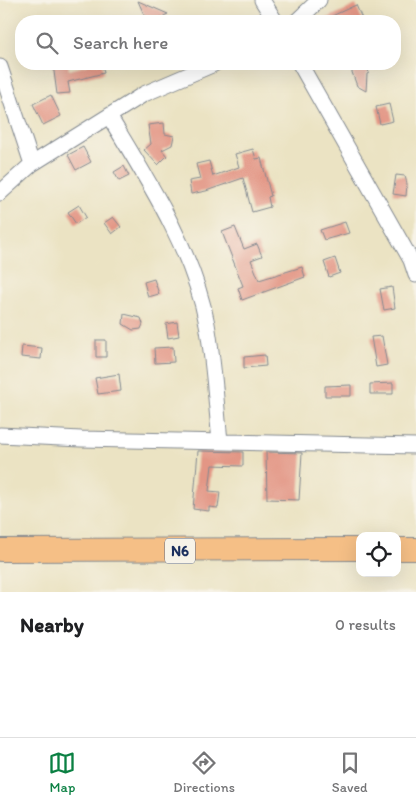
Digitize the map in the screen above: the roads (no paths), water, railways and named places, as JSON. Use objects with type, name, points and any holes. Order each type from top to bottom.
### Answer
[{"type":"highway","points":[[401,549],[416,549]]},
{"type":"highway","name":"N6","points":[[0,550],[356,550]]},
{"type":"street","points":[[262,0],[271,15]]},
{"type":"street","points":[[303,15],[319,0]]},
{"type":"street","points":[[0,67],[32,164]]},
{"type":"street","points":[[0,193],[32,164],[144,94],[200,70]]},
{"type":"street","points":[[303,70],[411,260],[416,275]]},
{"type":"street","points":[[109,116],[157,196],[196,282],[207,324],[220,441]]},
{"type":"street","points":[[0,435],[81,439],[416,446]]}]
